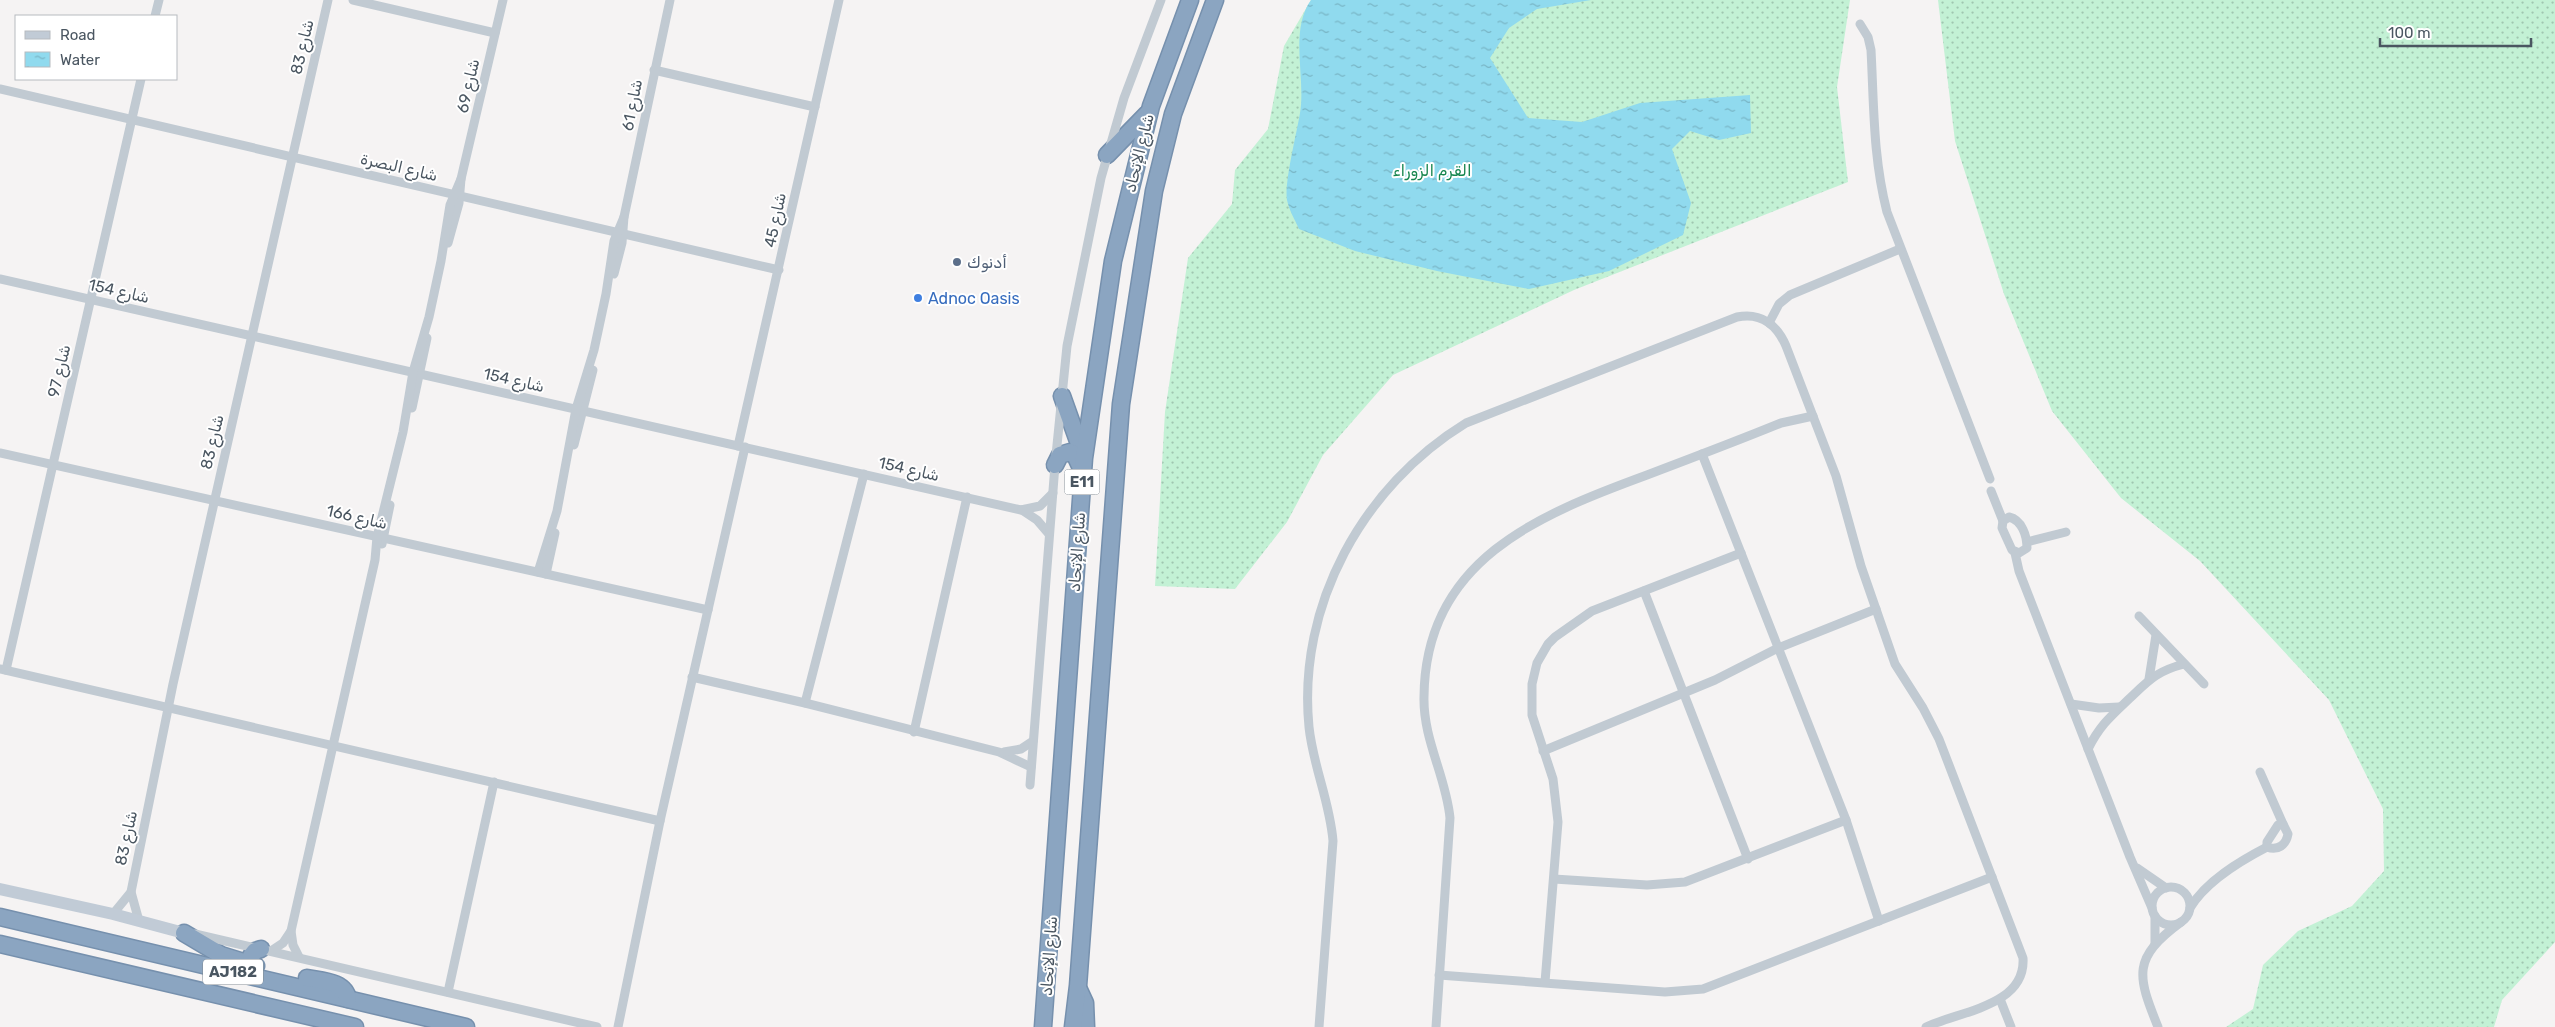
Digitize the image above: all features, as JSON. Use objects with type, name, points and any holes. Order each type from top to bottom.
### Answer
[{"type":"highway","name":"شارع الإتحاد","points":[[1043,1027],[1084,465],[1113,261],[1151,106],[1190,0]]},
{"type":"highway","name":"شارع الإتحاد","points":[[1073,1027],[1078,986],[1121,404],[1154,191],[1173,114],[1215,0]]},
{"type":"highway","points":[[1108,154],[1136,128],[1151,106]]},
{"type":"highway","points":[[1062,396],[1084,465]]},
{"type":"highway","points":[[1055,465],[1060,454],[1070,452],[1084,465]]},
{"type":"highway","name":"AJ182","points":[[0,918],[466,1027]]},
{"type":"highway","points":[[184,933],[221,954],[252,965],[338,985],[345,991],[348,999]]},
{"type":"highway","name":"AJ182","points":[[0,944],[354,1027]]},
{"type":"highway","points":[[252,965],[251,956],[255,951],[266,950]]},
{"type":"highway","points":[[1033,1027],[1036,1003],[1048,976]]},
{"type":"highway","points":[[1078,986],[1084,1003],[1086,1027]]},
{"type":"street","points":[[155,15],[159,0]]},
{"type":"street","name":"شارع 83","points":[[139,921],[131,892],[169,708],[328,0]]},
{"type":"street","points":[[353,0],[495,33]]},
{"type":"street","name":"شارع 69","points":[[291,931],[416,373],[428,332],[429,317],[503,0]]},
{"type":"street","name":"شارع 61","points":[[542,573],[556,526],[557,511],[580,410],[594,365],[594,350],[606,294],[612,280],[620,233],[670,0]]},
{"type":"street","name":"شارع 45","points":[[618,1027],[660,821],[708,610],[779,270],[839,0]]},
{"type":"street","points":[[1030,785],[1049,534],[1067,346],[1108,154],[1124,98],[1162,0]]},
{"type":"street","points":[[1860,24],[1868,37],[1871,50],[1874,134],[1878,173],[1887,212],[1990,479]]},
{"type":"street","points":[[654,70],[815,107]]},
{"type":"street","name":"شارع 97","points":[[3,670],[54,464],[141,80]]},
{"type":"street","name":"شارع البصرة","points":[[0,89],[13,94],[779,270]]},
{"type":"street","name":"شارع البصرة","points":[[0,96],[13,94]]},
{"type":"street","points":[[1769,322],[1779,304],[1790,295],[1900,249]]},
{"type":"street","name":"شارع 154","points":[[0,279],[1022,510],[1037,520],[1049,534]]},
{"type":"street","points":[[1319,1027],[1333,841],[1332,821],[1314,765],[1308,683],[1313,643],[1325,595],[1340,560],[1360,525],[1386,492],[1415,461],[1448,434],[1466,424],[1737,317],[1756,316],[1769,322],[1783,339],[1836,476],[1860,566],[1895,664],[1923,708],[1943,748],[2023,958],[2020,979],[2013,990],[2000,999],[1926,1027]]},
{"type":"street","points":[[1436,1027],[1450,818],[1446,791],[1426,731],[1424,698],[1430,650],[1448,604],[1477,564],[1502,542],[1584,498],[1781,423],[1813,416]]},
{"type":"street","name":"شارع 166","points":[[0,453],[708,610]]},
{"type":"street","points":[[1702,454],[1846,820],[1879,922]]},
{"type":"street","points":[[805,703],[864,474]]},
{"type":"street","points":[[1991,491],[2003,521],[2002,528],[2015,553],[2019,571],[2153,912],[2166,924],[2181,922]]},
{"type":"street","points":[[1022,510],[1040,506],[1053,493]]},
{"type":"street","points":[[914,732],[967,497]]},
{"type":"street","points":[[2003,521],[2009,517],[2016,520],[2023,531],[2027,542],[2024,552],[2015,553]]},
{"type":"street","points":[[2027,542],[2066,532]]},
{"type":"street","points":[[1545,982],[1558,808],[1553,779],[1534,724],[1531,694],[1534,674],[1548,644],[1582,616],[1741,553]]},
{"type":"street","points":[[1644,591],[1748,859]]},
{"type":"street","points":[[1543,751],[1684,693],[1778,648],[1876,609]]},
{"type":"street","points":[[2139,616],[2204,684]]},
{"type":"street","points":[[2149,679],[2156,635]]},
{"type":"street","points":[[2088,749],[2101,725],[2149,679],[2165,670],[2184,664]]},
{"type":"street","points":[[3,670],[660,821]]},
{"type":"street","points":[[692,677],[805,703],[999,752],[1031,767]]},
{"type":"street","points":[[2071,704],[2099,708],[2120,707]]},
{"type":"street","points":[[999,752],[1014,752],[1033,741]]},
{"type":"street","points":[[2154,944],[2181,922],[2208,887],[2244,860],[2267,847],[2279,848],[2284,845],[2288,834],[2260,772]]},
{"type":"street","points":[[448,992],[494,782]]},
{"type":"street","points":[[1554,879],[1667,885],[1704,877],[1846,820]]},
{"type":"street","points":[[2267,847],[2267,842],[2278,825],[2283,824]]},
{"type":"street","points":[[2134,867],[2166,888]]},
{"type":"street","points":[[1439,975],[1665,992],[1696,990],[1738,977],[1992,877]]},
{"type":"street","points":[[2158,1027],[2142,982],[2144,966],[2154,944],[2153,899],[2158,892],[2166,888],[2174,887],[2182,890],[2208,887]]},
{"type":"street","points":[[0,889],[597,1027]]},
{"type":"street","points":[[2182,890],[2190,901],[2190,908]]},
{"type":"street","name":"شارع 83","points":[[113,914],[131,892]]},
{"type":"street","points":[[266,950],[283,943],[291,931]]},
{"type":"street","points":[[291,931],[293,945],[299,957]]},
{"type":"street","points":[[2000,999],[2011,1027]]},
{"type":"green space","name":"القرم الزوراء","points":[[1311,0],[1850,0],[1837,87],[1848,182],[1574,290],[1393,375],[1323,455],[1287,522],[1235,589],[1155,586],[1165,412],[1188,258],[1232,204],[1235,170],[1268,129],[1284,46]]},
{"type":"green space","points":[[1938,0],[2555,0],[2555,942],[2502,1000],[2494,1027],[2226,1027],[2253,1009],[2263,965],[2298,931],[2352,906],[2384,871],[2383,809],[2329,700],[2200,561],[2121,498],[2052,411],[2004,294],[1955,141]]},
{"type":"water","points":[[1311,0],[1591,0],[1537,9],[1509,28],[1490,58],[1528,118],[1582,122],[1640,103],[1750,95],[1751,133],[1719,140],[1690,131],[1672,149],[1691,203],[1683,235],[1609,271],[1529,289],[1437,271],[1355,251],[1299,229],[1287,200],[1289,170],[1300,113],[1299,40],[1304,12]]},
{"type":"place","name":"أدنوك","points":[[957,262]]},
{"type":"place","name":"Adnoc Oasis","points":[[918,298]]}]
